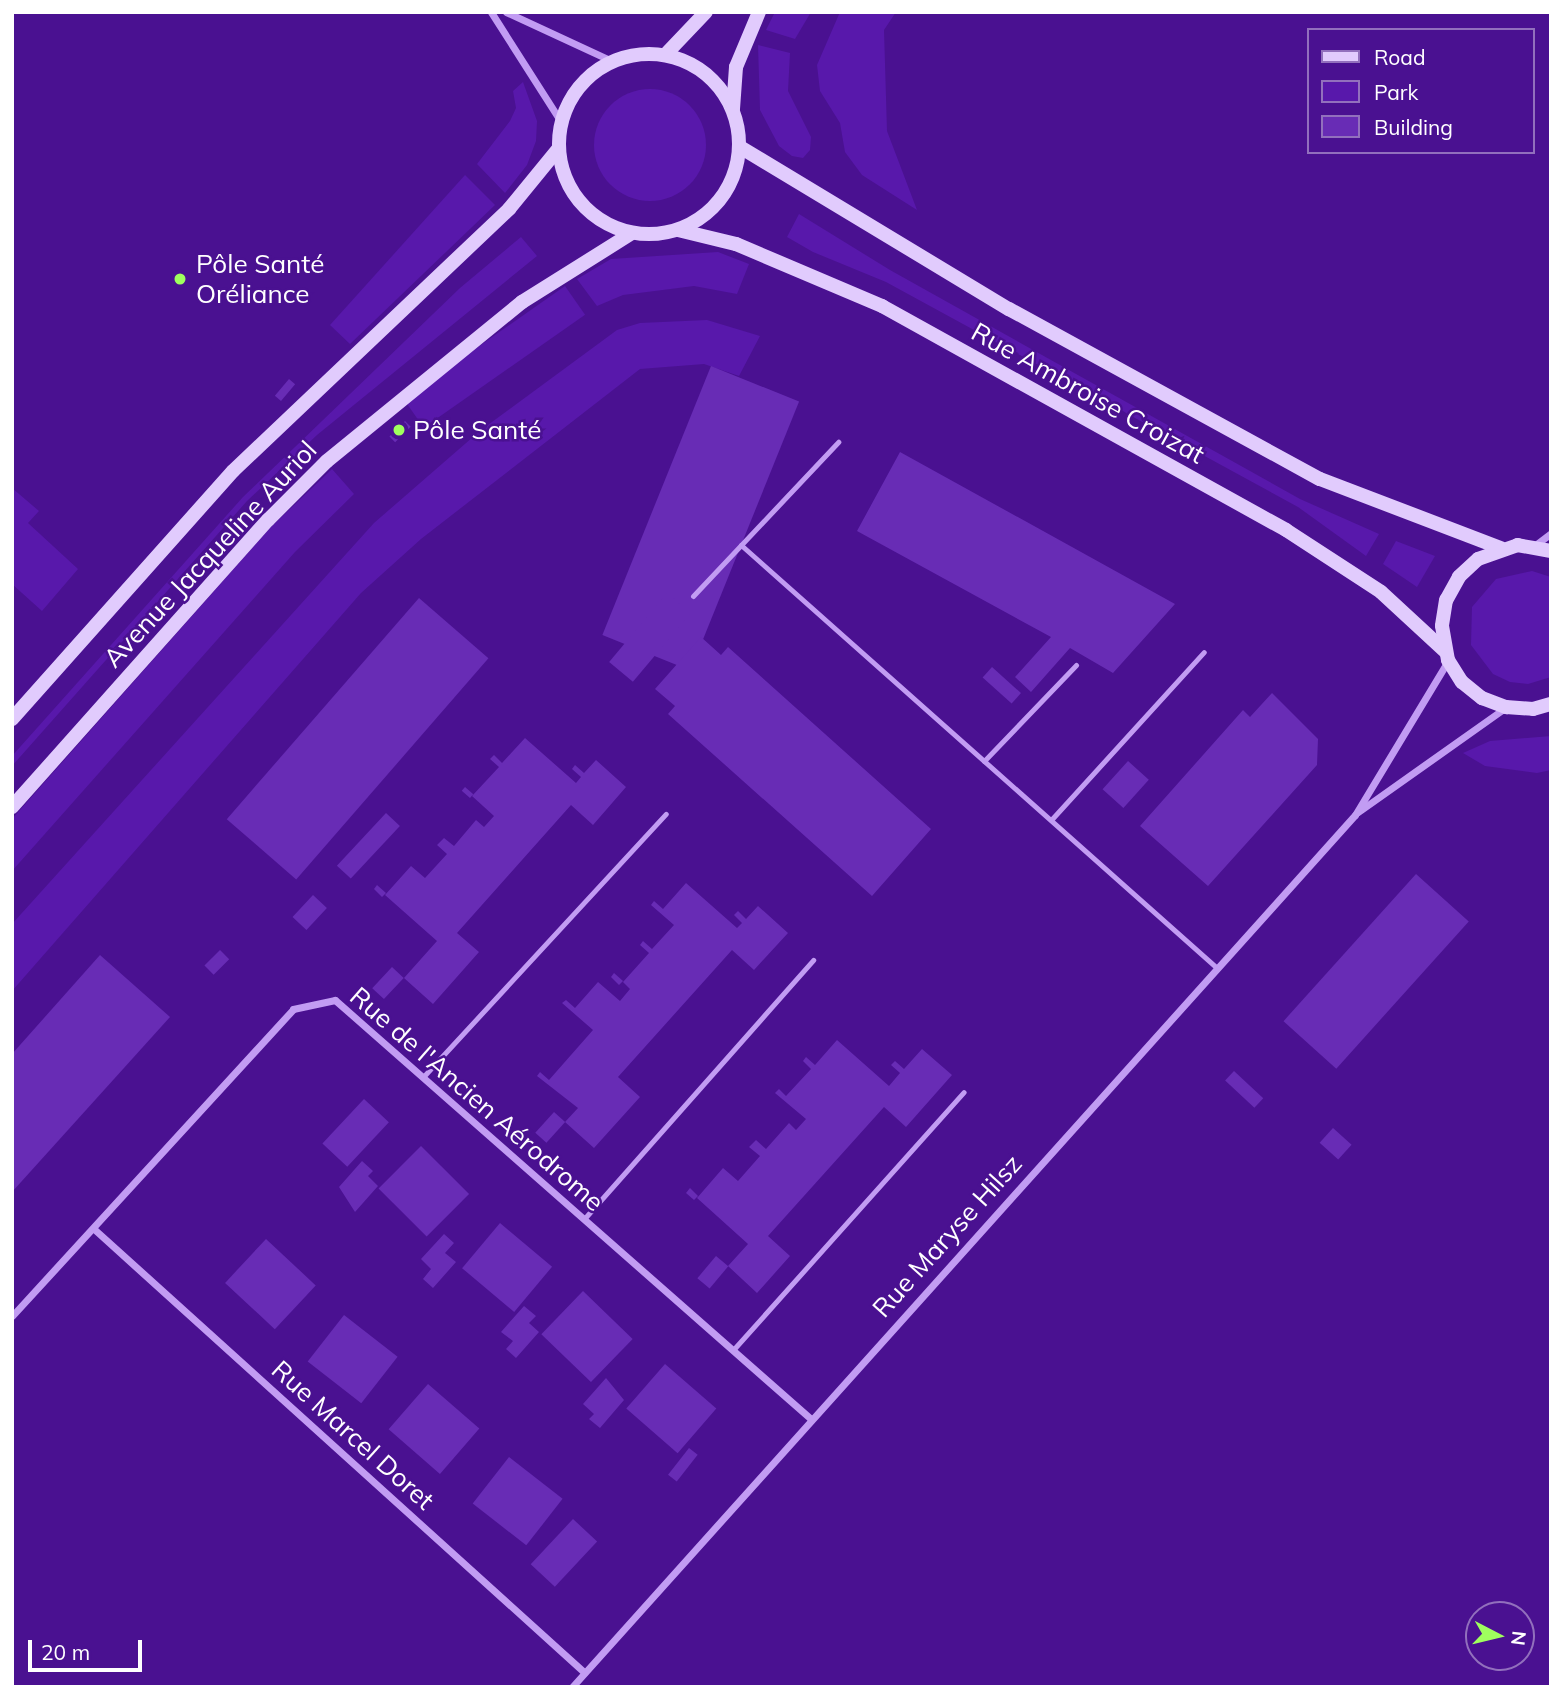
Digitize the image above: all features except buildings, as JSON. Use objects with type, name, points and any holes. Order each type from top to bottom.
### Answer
[{"type":"main road","points":[[665,55],[706,12]]},
{"type":"main road","points":[[733,110],[706,74],[665,55],[638,54],[612,61],[580,86],[562,122],[559,148],[565,177],[581,203],[604,223],[632,233],[678,230],[715,207],[728,189],[740,147],[733,110],[736,67],[759,12]]},
{"type":"main road","name":"Rue Ambroise Croizat","points":[[740,147],[1009,309],[1320,480],[1502,548]]},
{"type":"main road","name":"Avenue Jacqueline Auriol","points":[[12,719],[233,471],[509,209],[559,148]]},
{"type":"main road","name":"Rue Ambroise Croizat","points":[[678,230],[736,244],[882,306],[1286,530],[1381,592],[1447,656],[1462,682],[1482,698],[1506,707]]},
{"type":"main road","name":"Avenue Jacqueline Auriol","points":[[12,807],[268,520],[327,461],[522,302],[632,233]]},
{"type":"main road","points":[[1447,656],[1442,626],[1446,600],[1458,577],[1478,559],[1502,548],[1534,546],[1551,551]]},
{"type":"main road","points":[[1532,709],[1551,704]]},
{"type":"main road","points":[[1506,707],[1551,711]]},
{"type":"street","points":[[491,12],[562,122]]},
{"type":"street","points":[[506,12],[612,61]]},
{"type":"street","points":[[1534,546],[1551,533]]},
{"type":"street","name":"Rue Maryse Hilsz","points":[[1355,815],[1447,656]]},
{"type":"street","name":"Rue Maryse Hilsz","points":[[572,1687],[1355,815],[1482,720],[1506,707]]},
{"type":"street","name":"Rue de l'Ancien Aérodrome","points":[[12,1316],[293,1009],[335,1000],[811,1419]]},
{"type":"street","name":"Rue Marcel Doret","points":[[94,1229],[584,1672]]},
{"type":"lane","points":[[693,596],[838,442]]},
{"type":"lane","points":[[741,545],[1217,968]]},
{"type":"lane","points":[[1051,820],[1204,652]]},
{"type":"lane","points":[[984,761],[1076,665]]},
{"type":"lane","points":[[423,1077],[666,814]]},
{"type":"lane","points":[[584,1219],[813,960]]},
{"type":"lane","points":[[733,1350],[964,1092]]},
{"type":"green space","points":[[775,12],[811,12],[795,39],[766,30]]},
{"type":"green space","points":[[840,12],[896,12],[884,30],[887,131],[917,210],[862,175],[845,152],[840,123],[820,91],[817,65]]},
{"type":"green space","points":[[758,45],[790,53],[788,91],[811,137],[810,150],[803,158],[792,156],[779,146],[760,110]]},
{"type":"green space","points":[[523,82],[537,121],[536,141],[527,165],[505,193],[477,164],[510,121],[516,108],[513,91]]},
{"type":"green space","points":[[650,89],[671,93],[689,106],[702,124],[706,145],[702,166],[689,184],[671,197],[650,201],[629,197],[611,184],[598,166],[594,145],[598,124],[611,106],[629,93]]},
{"type":"green space","points":[[465,175],[495,205],[350,344],[330,325]]},
{"type":"green space","points":[[799,214],[890,270],[1300,499],[1379,534],[1366,556],[1298,507],[886,282],[813,252],[787,237]]},
{"type":"green space","points":[[521,237],[537,256],[317,435],[247,501],[12,766],[12,756],[243,497],[460,288]]},
{"type":"green space","points":[[718,252],[749,264],[737,294],[694,286],[623,295],[597,306],[577,279],[611,259]]},
{"type":"green space","points":[[565,286],[585,315],[424,428],[404,399]]},
{"type":"green space","points":[[707,320],[760,336],[739,376],[704,364],[640,369],[421,539],[361,593],[12,991],[12,924],[374,523],[481,430],[617,330],[640,323]]},
{"type":"green space","points":[[332,469],[354,494],[295,552],[12,871],[12,819],[269,529]]},
{"type":"green space","points":[[12,488],[39,511],[28,523],[78,569],[42,611],[12,584]]},
{"type":"green space","points":[[1396,541],[1435,556],[1417,587],[1383,564]]},
{"type":"green space","points":[[1532,571],[1551,577],[1551,677],[1528,684],[1510,682],[1493,674],[1471,645],[1472,607],[1496,579]]},
{"type":"green space","points":[[1551,736],[1551,770],[1537,773],[1485,766],[1463,753],[1490,741]]},
{"type":"place","name":"Pôle Santé Oréliance","points":[[180,279]]},
{"type":"place","name":"Pôle Santé","points":[[399,430]]}]
